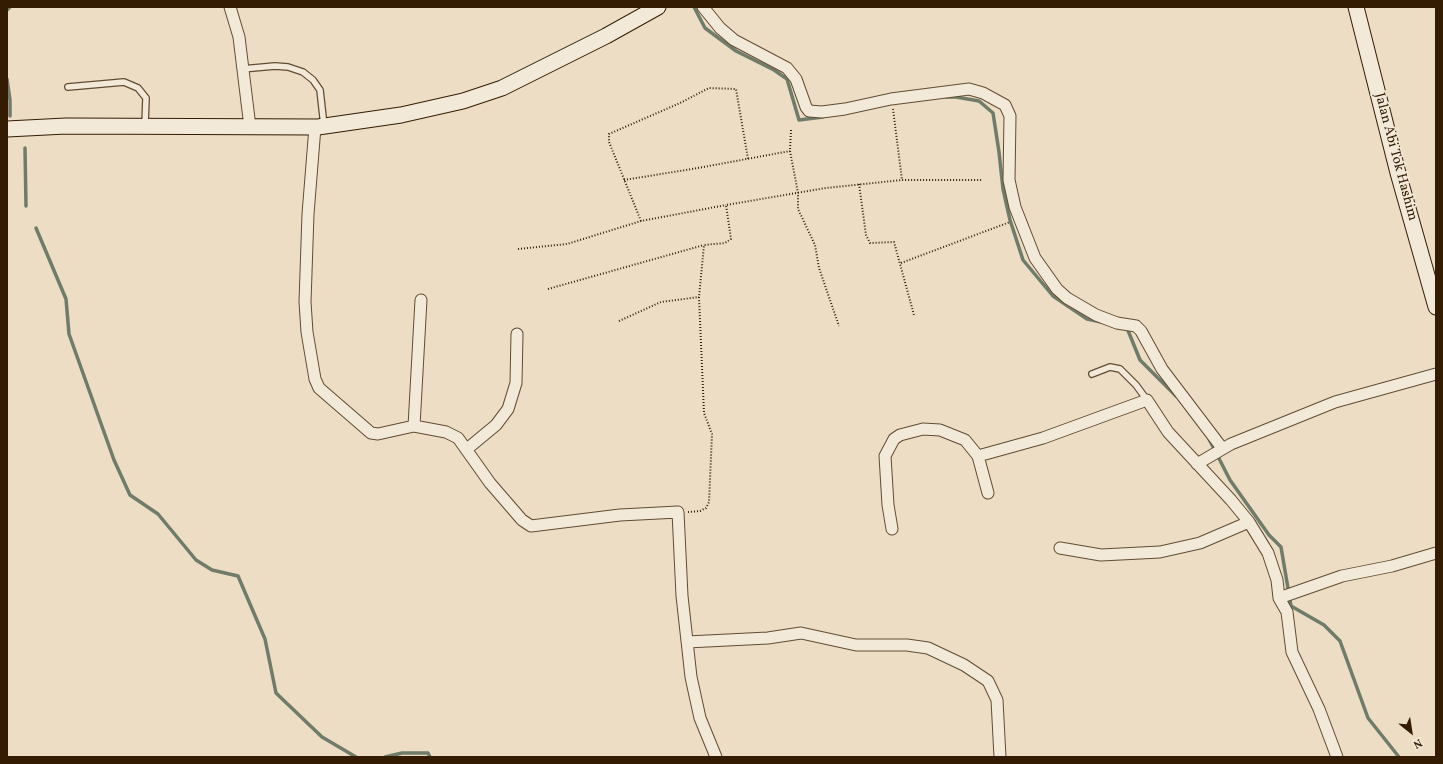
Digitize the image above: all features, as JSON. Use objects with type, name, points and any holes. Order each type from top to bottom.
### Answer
[{"type":"street","points":[[230,7],[239,37],[250,127]]},
{"type":"street","points":[[7,129],[66,126],[319,127],[433,109],[502,88],[606,36],[658,7]]},
{"type":"street","points":[[703,7],[720,28],[734,40],[787,68],[796,79],[806,107],[809,111],[822,112],[845,110],[891,98],[969,90],[984,93],[1004,105],[1010,116],[1009,180],[1015,207],[1035,258],[1056,289],[1067,298],[1096,315],[1117,323],[1136,326],[1141,331],[1162,370],[1220,449]]},
{"type":"street","name":"Jalan Abi Tok Hashim","points":[[1356,7],[1398,173],[1436,307]]},
{"type":"street","points":[[319,127],[308,214],[305,302],[307,332],[315,379],[319,388],[326,396],[371,433],[378,434],[414,426],[446,432],[458,438],[490,483],[522,520],[531,526],[620,515],[678,512],[682,596],[691,677],[700,718],[716,757]]},
{"type":"street","points":[[414,426],[421,300]]},
{"type":"street","points":[[467,449],[496,425],[508,409],[516,383],[517,334]]},
{"type":"street","points":[[1199,462],[1220,449],[1336,402],[1436,374]]},
{"type":"street","points":[[978,456],[990,451],[1043,438],[1147,400],[1168,432],[1199,462],[1249,522],[1271,561],[1287,612],[1290,643],[1294,657],[1319,709],[1337,757]]},
{"type":"street","points":[[892,528],[888,505],[885,456],[894,439],[900,435],[923,429],[940,430],[965,440],[978,456],[988,493]]},
{"type":"street","points":[[1060,548],[1101,555],[1160,552],[1200,543],[1249,522]]},
{"type":"street","points":[[1282,597],[1342,576],[1392,566],[1436,553]]},
{"type":"street","points":[[687,642],[768,638],[801,633],[856,646],[907,645],[928,648],[964,665],[988,681],[997,700],[1000,757]]},
{"type":"lane","points":[[242,69],[288,66],[303,72],[313,80],[320,90],[319,127]]},
{"type":"lane","points":[[68,87],[124,82],[138,88],[146,98],[145,127]]},
{"type":"lane","points":[[1092,374],[1110,367],[1120,369],[1136,385],[1147,400]]},
{"type":"path","points":[[641,221],[609,142],[609,134],[680,103],[709,88],[736,89],[748,159]]},
{"type":"path","points":[[893,105],[902,180]]},
{"type":"path","points":[[791,130],[790,151],[798,193],[798,209],[815,245],[819,268],[839,326]]},
{"type":"path","points":[[624,180],[790,151]]},
{"type":"path","points":[[518,249],[567,244],[641,221],[773,196],[859,184],[902,180],[982,180]]},
{"type":"path","points":[[859,184],[868,239],[870,243],[894,242],[901,263],[914,315]]},
{"type":"path","points":[[548,289],[704,245],[725,243],[731,239],[726,205]]},
{"type":"path","points":[[901,263],[1006,224]]},
{"type":"path","points":[[678,512],[700,511],[706,508],[709,502],[712,434],[704,413],[699,297],[704,245]]},
{"type":"path","points":[[619,321],[661,302],[699,297]]},
{"type":"waterway","points":[[7,10],[10,7]]},
{"type":"waterway","points":[[694,7],[705,28],[736,51],[774,70],[787,79],[799,120],[823,117]]},
{"type":"waterway","points":[[7,79],[10,100],[10,116]]},
{"type":"waterway","points":[[945,97],[956,97],[979,101],[993,113],[1003,189],[1010,220],[1023,260],[1053,296],[1087,319],[1101,322]]},
{"type":"waterway","points":[[25,148],[26,206]]},
{"type":"waterway","points":[[36,228],[66,299],[69,334],[114,460],[130,495],[158,514],[196,560],[212,570],[238,576],[265,639],[276,693],[322,737],[356,757]]},
{"type":"waterway","points":[[1127,328],[1140,360],[1176,396]]},
{"type":"waterway","points":[[1209,439],[1230,480],[1269,535],[1281,547],[1291,606],[1324,625],[1340,641],[1368,718],[1399,757]]},
{"type":"waterway","points":[[385,757],[402,753],[428,753],[430,757]]}]
